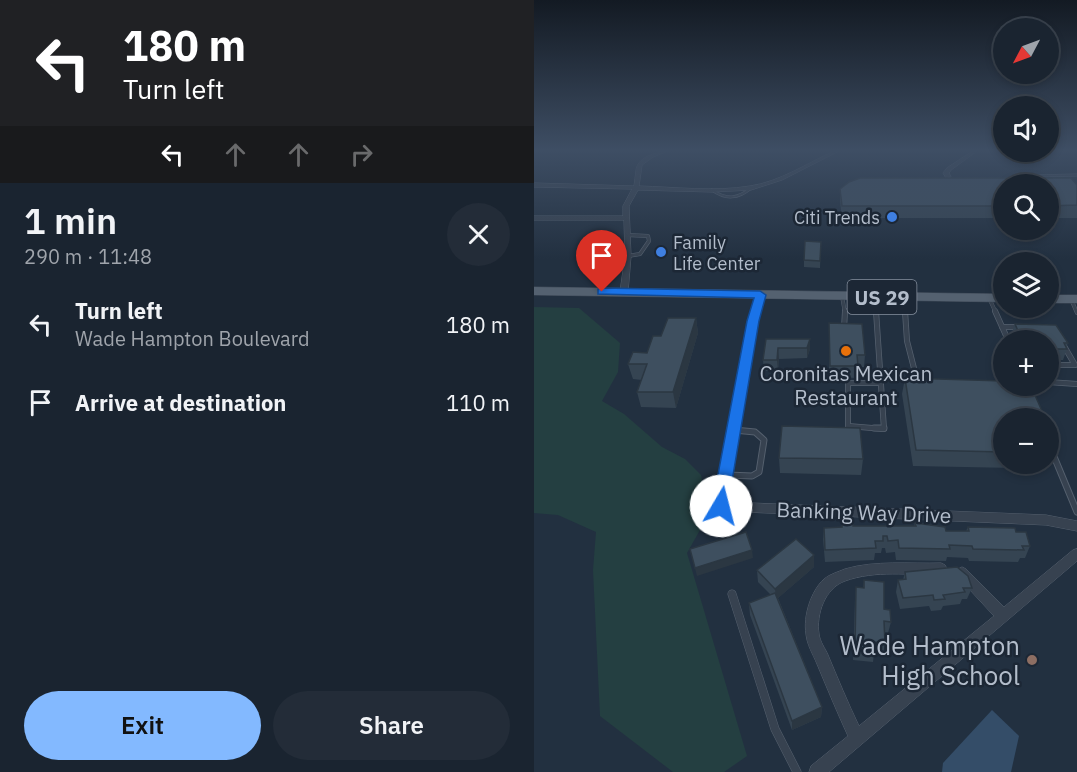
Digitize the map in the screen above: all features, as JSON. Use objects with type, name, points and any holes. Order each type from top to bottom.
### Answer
[{"type":"main road","name":"US 29","points":[[534,291],[993,298]]},
{"type":"street","points":[[586,187],[712,190],[755,187]]},
{"type":"street","points":[[624,292],[628,256],[625,218],[628,198],[637,189]]},
{"type":"street","points":[[534,218],[625,218]]},
{"type":"street","name":"Banking Way Drive","points":[[760,295],[753,321],[721,506],[1047,520],[1077,526]]},
{"type":"street","points":[[817,772],[832,765],[857,738],[1077,554]]},
{"type":"street","points":[[857,738],[835,693],[812,634],[813,614],[818,598],[825,587],[836,579],[868,570],[957,569],[1003,616]]},
{"type":"lane","points":[[627,235],[648,237],[649,241],[640,254],[628,256]]},
{"type":"lane","points":[[842,296],[845,308],[844,329]]},
{"type":"lane","points":[[875,296],[884,429],[848,426],[849,383],[880,383]]},
{"type":"lane","points":[[904,297],[907,341],[919,386]]},
{"type":"lane","points":[[989,298],[1003,330]]},
{"type":"lane","points":[[1074,299],[1077,313]]},
{"type":"lane","points":[[1002,327],[1022,327]]},
{"type":"lane","points":[[1059,338],[1076,367]]},
{"type":"lane","points":[[1059,366],[1076,367]]},
{"type":"lane","points":[[1059,383],[1077,384]]},
{"type":"lane","points":[[725,475],[752,476],[759,472],[764,440],[762,435],[734,430]]},
{"type":"lane","points":[[1059,469],[1077,512]]},
{"type":"lane","points":[[732,594],[775,729],[797,772]]},
{"type":"green space","points":[[534,307],[579,308],[620,343],[618,372],[602,401],[624,414],[662,447],[685,459],[701,475],[709,514],[687,553],[747,756],[724,772],[673,772],[600,716],[593,570],[596,532],[558,515],[534,513]]},
{"type":"water","points":[[992,710],[1019,736],[1011,772],[942,772],[943,763]]},
{"type":"building","points":[[843,187],[993,187],[993,206],[842,206],[840,189]]},
{"type":"building","points":[[1059,187],[1077,187],[1077,205],[1059,206]]},
{"type":"building","points":[[805,241],[821,242],[820,261],[804,260]]},
{"type":"building","points":[[668,318],[696,318],[673,392],[637,392],[647,364],[628,364],[633,352],[647,353],[653,336],[661,336]]},
{"type":"building","name":"Coronitas Mexican Restaurant","points":[[829,323],[862,324],[865,355],[857,355],[858,366],[830,366]]},
{"type":"building","points":[[1015,324],[1056,325],[1068,343],[1064,343],[1067,349],[1059,349],[1059,330],[1018,330]]},
{"type":"building","points":[[766,339],[810,339],[807,348],[778,348],[777,360],[763,360]]},
{"type":"building","points":[[905,378],[993,381],[993,396],[1035,396],[1041,408],[993,408],[993,452],[916,450]]},
{"type":"building","points":[[782,426],[860,428],[863,459],[779,458]]},
{"type":"building","points":[[853,523],[853,526],[916,526],[915,523],[945,527],[946,531],[969,531],[968,527],[1015,528],[1016,532],[1026,532],[1030,546],[1022,546],[1024,550],[973,549],[972,546],[949,545],[950,549],[899,548],[898,540],[888,541],[887,536],[883,536],[883,541],[875,541],[876,548],[825,550],[824,528],[842,527],[842,524]]},
{"type":"building","points":[[746,532],[752,550],[695,568],[690,549]]},
{"type":"building","points":[[796,539],[814,555],[775,589],[757,570]]},
{"type":"building","points":[[957,567],[968,576],[972,588],[963,588],[965,592],[943,595],[945,599],[934,600],[933,595],[903,598],[898,580],[906,579],[905,572]]},
{"type":"building","points":[[864,580],[884,582],[884,609],[890,610],[891,622],[884,621],[885,643],[875,642],[875,651],[855,649],[856,587],[864,588]]},
{"type":"building","points":[[775,593],[822,707],[792,721],[749,603]]},
{"type":"place","name":"Citi Trends","points":[[892,217]]},
{"type":"place","name":"Family Life Center","points":[[661,252]]},
{"type":"place","name":"Coronitas Mexican Restaurant","points":[[846,351]]},
{"type":"place","name":"Wade Hampton High School","points":[[1032,660]]},
{"type":"route","points":[[602,292],[760,295],[753,321],[721,506]]}]
